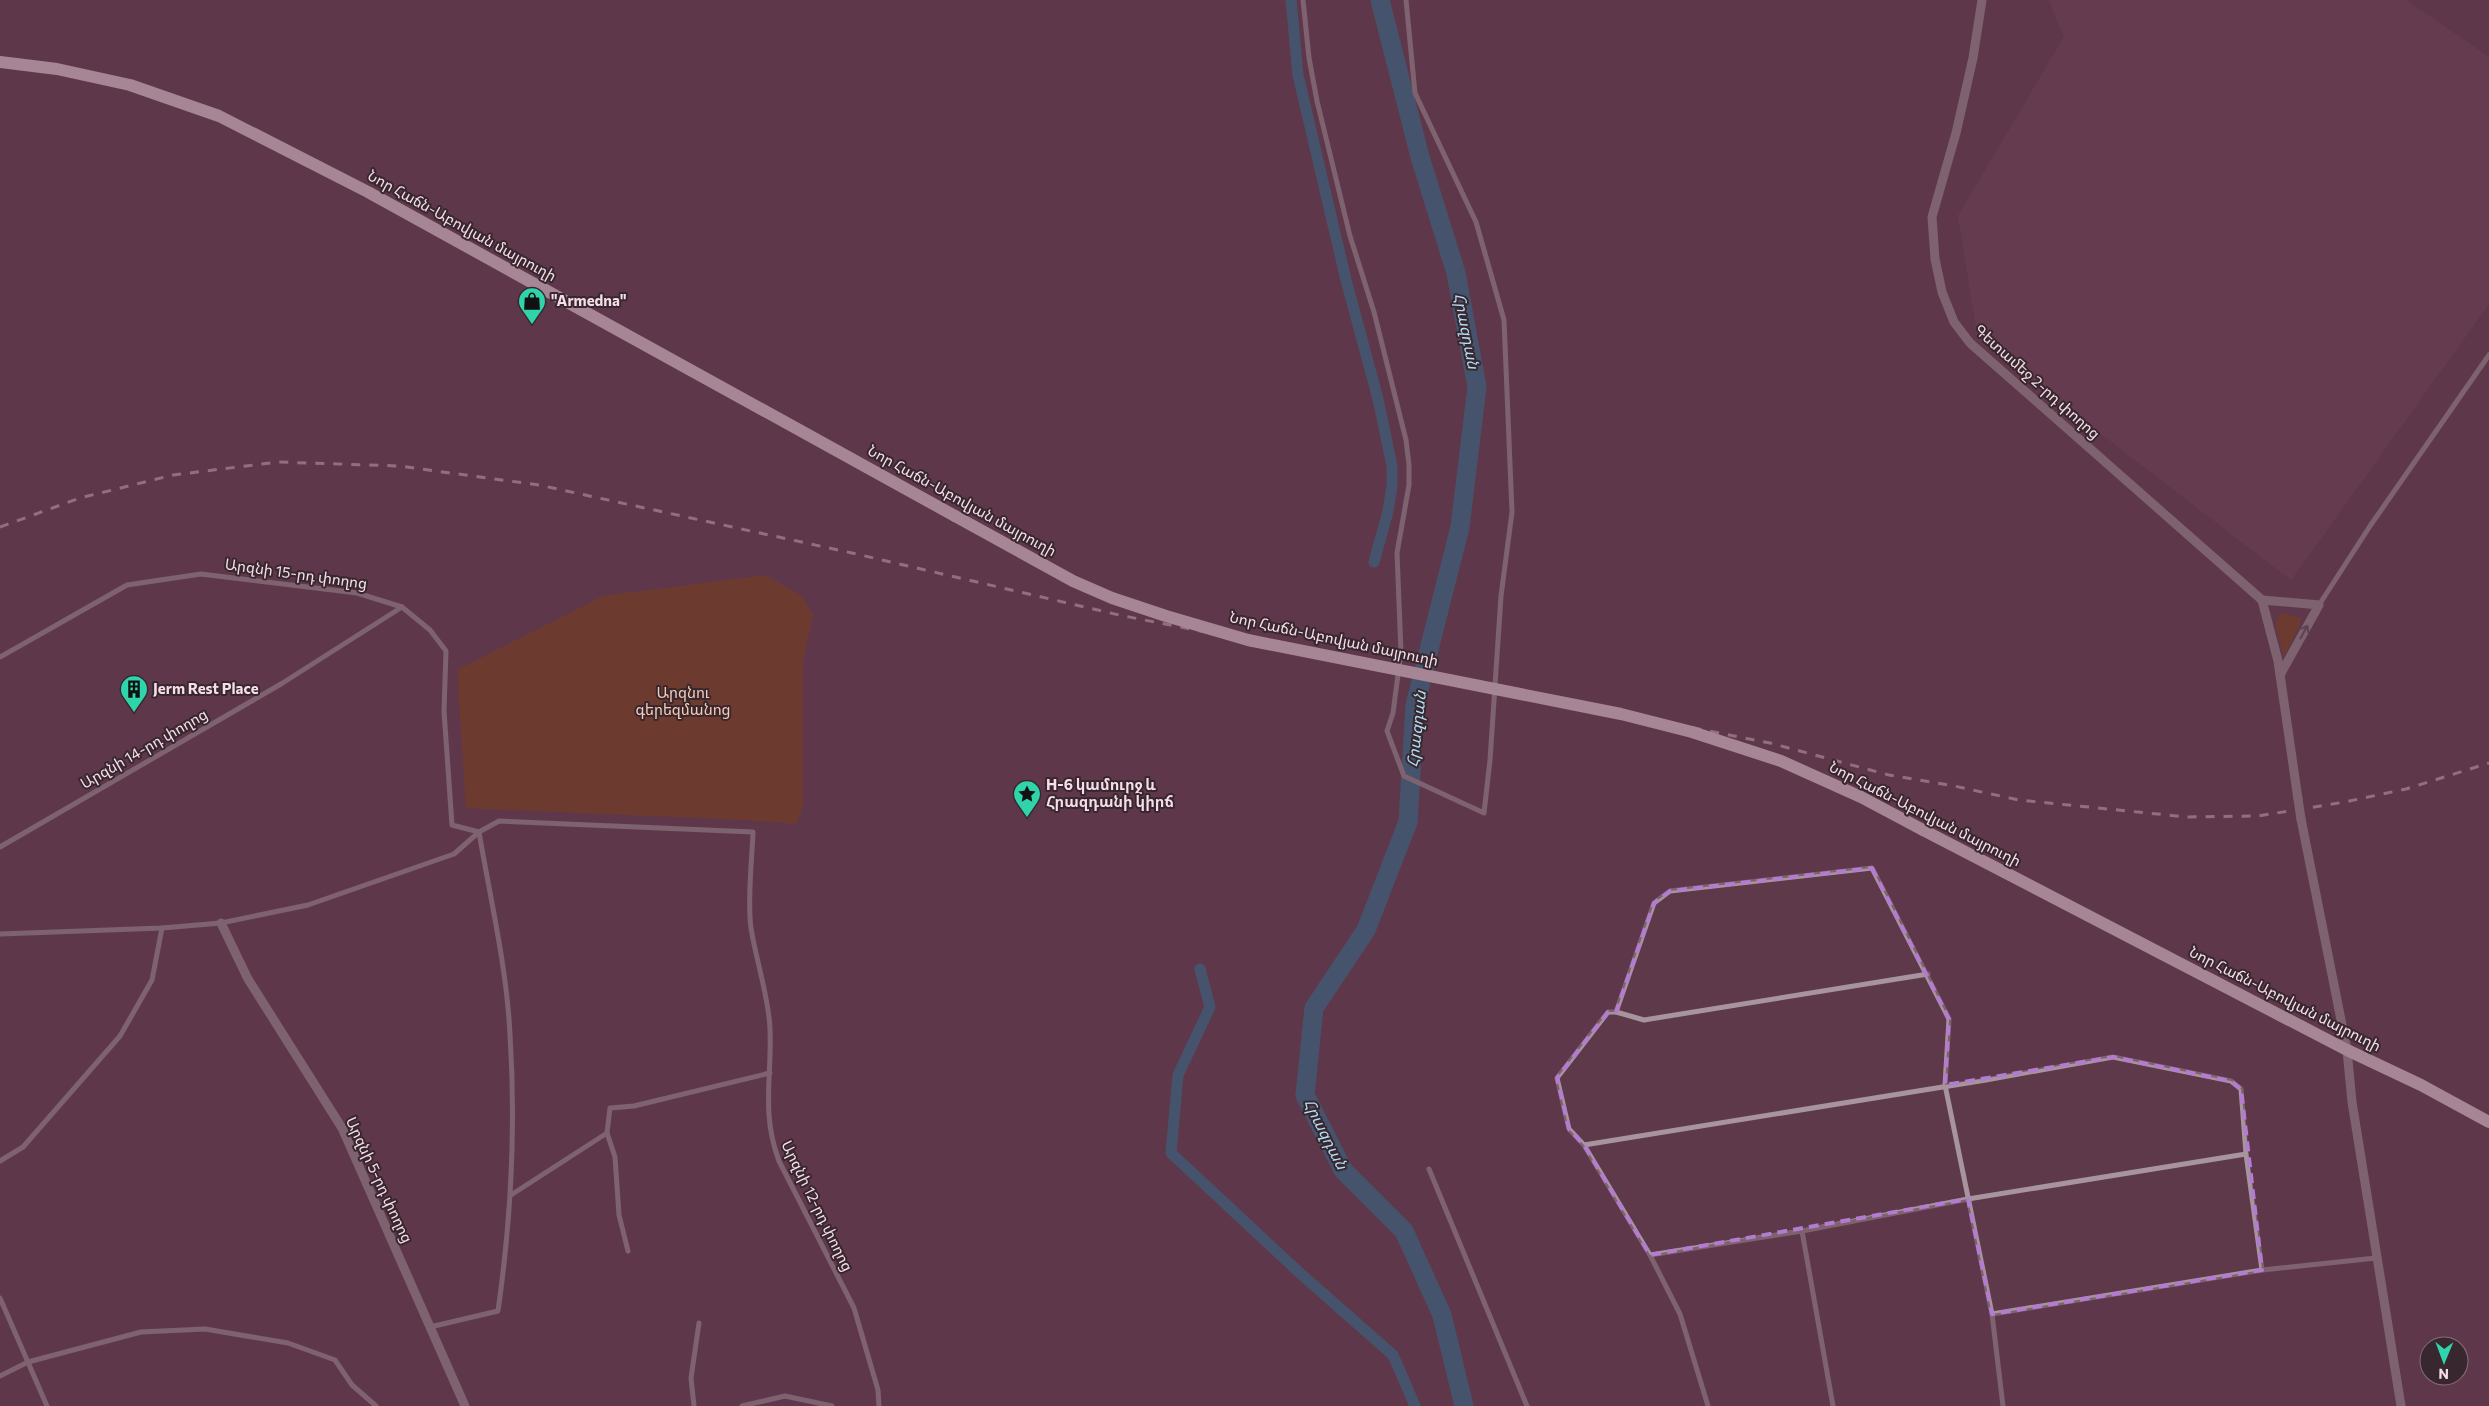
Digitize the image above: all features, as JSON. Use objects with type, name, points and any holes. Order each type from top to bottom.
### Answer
[{"type":"main road","name":"Նոր Հաճն-Աբովյան մայրուղի","points":[[0,62],[57,69],[122,83],[163,95],[219,116],[368,192],[1073,581],[1112,598],[1248,640],[1621,714],[1692,732],[1780,761],[1861,796],[2347,1050],[2421,1084],[2489,1122]]},
{"type":"street","points":[[1303,0],[1309,58],[1317,101],[1350,236],[1374,312],[1406,440],[1409,485],[1397,553],[1401,652],[1393,713],[1387,731],[1404,776],[1484,813],[1490,760],[1501,596],[1512,512],[1504,320],[1476,222],[1415,93],[1406,0]]},
{"type":"street","name":"Գետամեջ 2-րդ փողոց","points":[[1982,0],[1969,77],[1956,133],[1932,217],[1935,259],[1942,292],[1954,322],[1970,343],[2262,600]]},
{"type":"street","points":[[2280,675],[2318,605],[2370,526],[2489,355]]},
{"type":"street","name":"Արզնի 15-րդ փողոց","points":[[0,657],[127,584],[202,574],[356,593],[402,607],[430,630],[446,651],[444,711],[452,825],[479,832]]},
{"type":"street","points":[[2318,605],[2262,600],[2280,675],[2301,819],[2347,1050],[2352,1102],[2401,1406]]},
{"type":"street","name":"Արզնի 14-րդ փողոց","points":[[0,847],[281,684],[402,607]]},
{"type":"street","name":"Արզնի 12-րդ փողոց","points":[[479,832],[499,821],[753,832],[751,925],[770,1027],[770,1073],[766,1096],[770,1140],[778,1161],[854,1308],[878,1390],[879,1406]]},
{"type":"street","points":[[0,934],[162,928],[221,923],[308,905],[454,854],[479,832]]},
{"type":"street","points":[[430,1327],[498,1311],[511,1195],[510,1034],[498,939],[479,832]]},
{"type":"street","points":[[1616,1012],[1654,903],[1670,891],[1872,868],[1950,1019],[1945,1085],[1992,1314],[2003,1406]]},
{"type":"street","name":"Արզնի 5-րդ փողոց","points":[[221,923],[248,979],[342,1128],[465,1406]]},
{"type":"street","points":[[0,1160],[23,1148],[120,1036],[152,980],[162,928]]},
{"type":"street","points":[[1708,1406],[1680,1314],[1650,1255],[1584,1145],[1568,1128],[1558,1078],[1608,1012],[1616,1012],[1644,1020],[1928,974]]},
{"type":"street","points":[[1584,1145],[1945,1085],[1986,1080],[2113,1057],[2231,1081],[2241,1089],[2246,1154],[2262,1270]]},
{"type":"street","points":[[628,1251],[619,1215],[615,1157],[607,1133],[610,1108],[634,1106],[770,1073]]},
{"type":"street","points":[[511,1195],[607,1133]]},
{"type":"street","points":[[1650,1255],[1802,1231],[1968,1199],[2246,1154]]},
{"type":"street","points":[[1429,1169],[1527,1406]]},
{"type":"street","points":[[1802,1231],[1833,1406]]},
{"type":"street","points":[[1992,1314],[2262,1270],[2376,1258]]},
{"type":"street","points":[[0,1298],[46,1406]]},
{"type":"street","points":[[694,1406],[691,1378],[699,1323]]},
{"type":"street","points":[[0,1376],[28,1362],[141,1332],[205,1329],[288,1343],[335,1360],[352,1385],[376,1406]]},
{"type":"street","points":[[742,1406],[785,1396],[832,1406]]},
{"type":"highlighted area","points":[[1872,868],[1949,1019],[1945,1085],[2113,1057],[2231,1081],[2241,1089],[2262,1270],[1992,1314],[1968,1199],[1650,1255],[1584,1145],[1569,1129],[1557,1078],[1608,1012],[1616,1012],[1654,903],[1670,891]]},
{"type":"shaded area","points":[[2049,0],[2406,0],[2489,57],[2489,304],[2291,580],[1978,339],[1958,216],[2064,37]]},
{"type":"green space","name":"Արզնու գերեզմանոց","points":[[765,575],[802,596],[813,615],[803,662],[803,806],[796,824],[746,820],[466,808],[457,670],[603,596]]},
{"type":"green space","points":[[2284,613],[2302,619],[2284,657],[2275,623],[2280,614]]},
{"type":"waterway","points":[[1291,0],[1298,75],[1346,280],[1378,399],[1392,466],[1392,486],[1388,511],[1374,562]]},
{"type":"waterway","name":"Հրազդան","points":[[1380,0],[1420,157],[1456,273],[1477,387],[1460,527],[1415,705],[1408,822],[1366,930],[1314,1008],[1305,1095],[1343,1170],[1404,1231],[1442,1315],[1464,1406]]},
{"type":"waterway","points":[[1200,969],[1210,1007],[1178,1075],[1171,1153],[1302,1275],[1393,1355],[1415,1406]]},
{"type":"railway","points":[[0,527],[80,498],[173,475],[278,462],[399,466],[539,485],[852,553],[1119,615],[1770,743],[1889,775],[2019,800],[2187,817],[2258,816],[2345,802],[2406,789],[2489,763]]},
{"type":"place","name":"\"Armedna\"","points":[[532,325]]},
{"type":"place","name":"Jerm Rest Place","points":[[134,713]]},
{"type":"place","name":"H-6 կամուրջ և Հրազդանի կիրճ","points":[[1027,818]]}]
